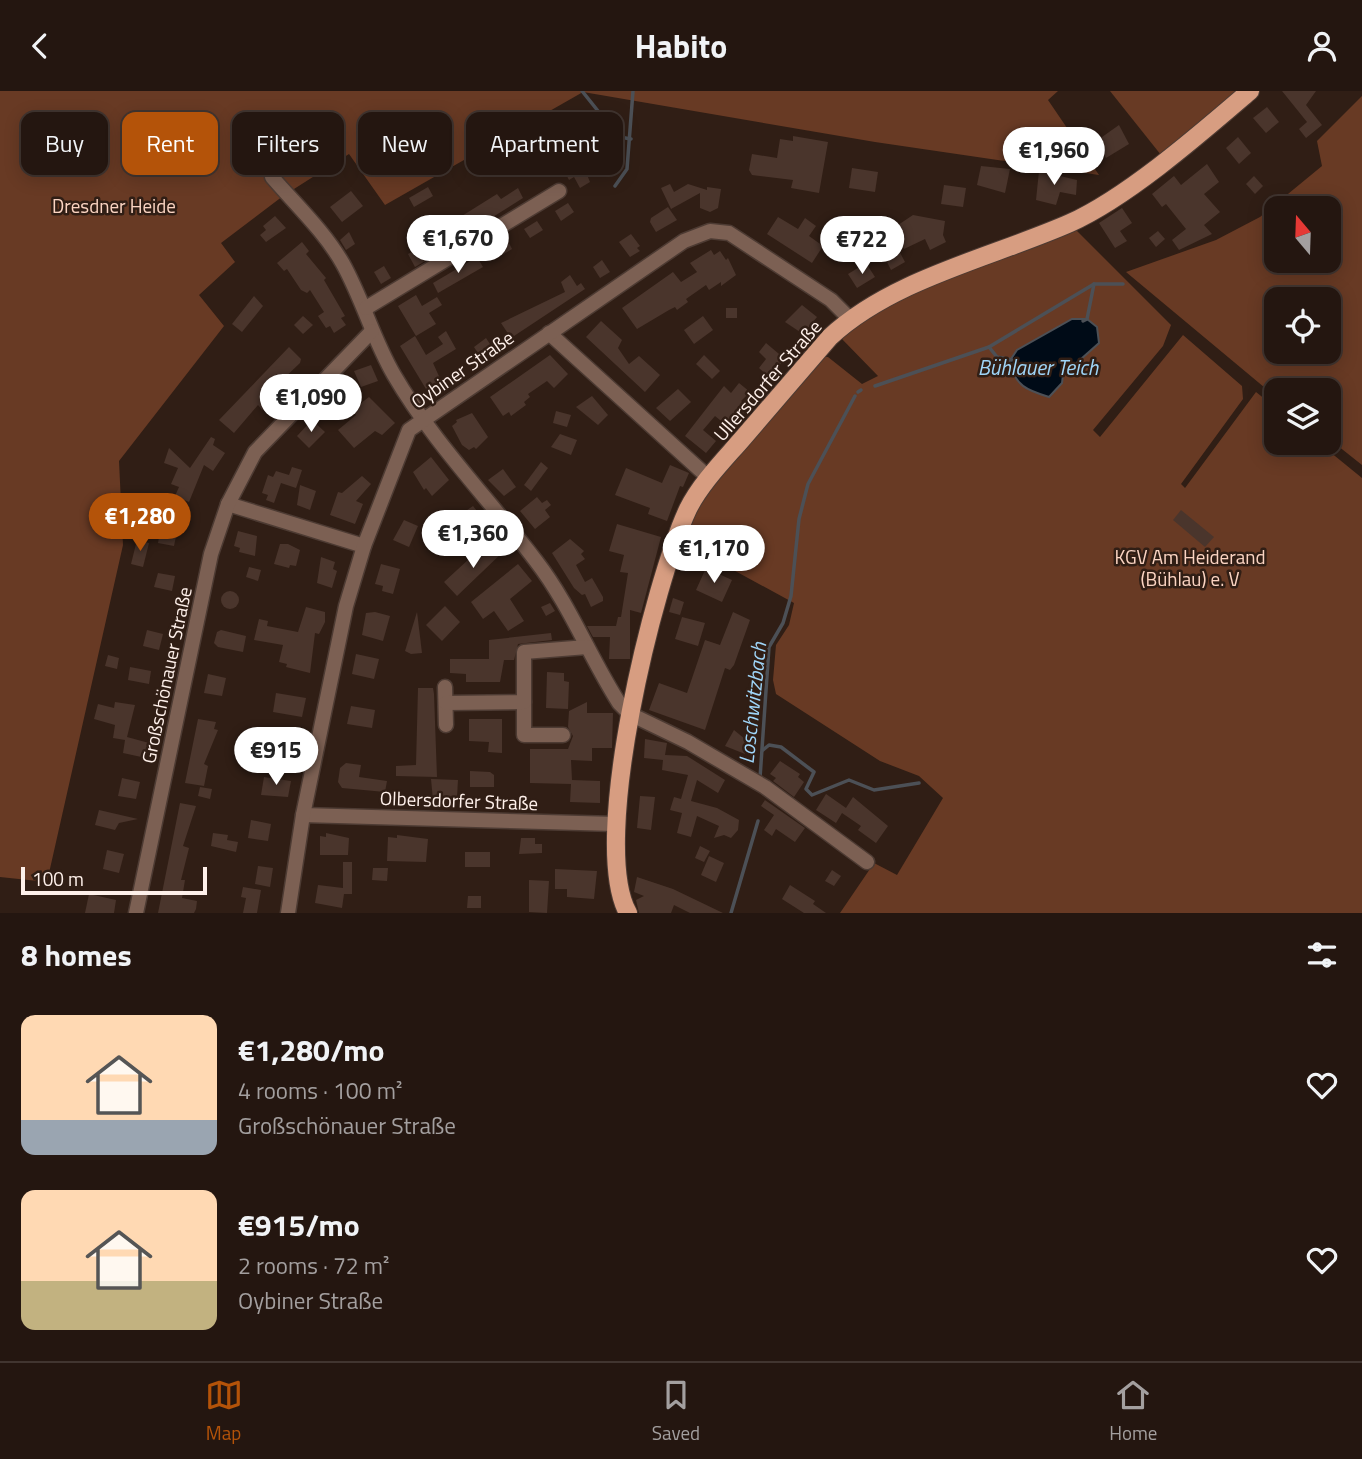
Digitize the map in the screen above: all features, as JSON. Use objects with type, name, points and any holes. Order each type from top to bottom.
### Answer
[{"type":"main road","name":"Ullersdorfer Straße","points":[[628,913],[617,876],[615,824],[630,714],[664,579],[689,509],[709,478],[830,337],[850,319],[914,286],[1072,222],[1205,130],[1250,91]]},
{"type":"street","points":[[272,177],[337,254],[366,308],[372,331],[394,375],[423,420],[536,561],[563,599],[604,679],[630,714],[688,742],[765,787],[867,862]]},
{"type":"street","points":[[366,308],[559,191]]},
{"type":"street","name":"Oybiner Straße","points":[[288,913],[303,815],[346,606],[364,547],[409,430],[684,241],[710,231],[729,233],[831,300],[850,319]]},
{"type":"street","name":"Großschönauer Straße","points":[[135,913],[211,554],[228,504],[255,452],[372,331]]},
{"type":"street","points":[[549,333],[709,478]]},
{"type":"street","points":[[228,504],[364,547]]},
{"type":"street","points":[[563,735],[524,735],[524,652],[587,647]]},
{"type":"street","points":[[445,687],[446,725]]},
{"type":"street","points":[[446,703],[524,702]]},
{"type":"street","name":"Olbersdorfer Straße","points":[[303,815],[615,824]]},
{"type":"green space","name":"Dresdner Heide","points":[[0,91],[1058,91],[1048,100],[1099,175],[875,142],[583,92],[548,112],[466,112],[466,159],[452,167],[452,112],[358,112],[358,167],[349,154],[344,157],[344,112],[232,112],[232,175],[316,175],[283,196],[221,243],[235,262],[199,295],[224,326],[119,461],[123,545],[47,882],[0,877]]},
{"type":"green space","points":[[1110,91],[1241,91],[1161,155]]},
{"type":"green space","points":[[1362,96],[1362,465],[1341,448],[1341,378],[1264,378],[1264,387],[1126,272],[1216,240],[1264,214],[1264,273],[1341,273],[1341,196],[1286,196],[1322,166],[1317,141]]},
{"type":"green space","name":"Dresdner Heide","points":[[364,175],[438,175],[385,205]]},
{"type":"green space","name":"KGV Am Heiderand (Bühlau) e. V","points":[[1074,228],[1171,325],[1163,346],[1093,430],[1100,437],[1183,335],[1242,386],[1243,399],[1181,484],[1185,488],[1256,392],[1264,398],[1264,455],[1334,455],[1362,478],[1362,913],[840,913],[874,863],[897,875],[943,798],[919,776],[880,761],[776,694],[773,680],[776,645],[789,625],[794,603],[684,543],[695,516],[725,467],[822,357],[828,357],[862,384],[878,376],[841,338],[867,319],[923,288]]},
{"type":"water","name":"Bühlauer Teich","points":[[1072,319],[1087,319],[1097,327],[1099,343],[1063,375],[1062,383],[1049,397],[1023,386],[1015,377],[1009,362],[1017,350]]},
{"type":"building","points":[[1282,91],[1316,91],[1306,105],[1322,125],[1306,138],[1299,129],[1307,122]]},
{"type":"building","points":[[1267,107],[1279,122],[1266,133],[1253,118]]},
{"type":"building","points":[[1119,125],[1129,144],[1106,158],[1095,142]]},
{"type":"building","points":[[793,136],[828,142],[819,193],[791,188],[793,180],[752,175],[749,170],[752,154],[777,158],[780,139],[793,141]]},
{"type":"building","points":[[1238,137],[1251,153],[1239,164],[1226,148]]},
{"type":"building","points":[[1207,164],[1219,182],[1204,194],[1220,212],[1204,225],[1212,234],[1179,250],[1172,240],[1186,229],[1166,204],[1162,207],[1152,194],[1174,176],[1181,185]]},
{"type":"building","points":[[981,166],[1010,169],[1005,193],[977,185]]},
{"type":"building","points":[[852,168],[878,172],[875,192],[849,188]]},
{"type":"building","points":[[1039,171],[1077,180],[1076,195],[1060,192],[1056,205],[1036,200]]},
{"type":"building","points":[[566,175],[587,175],[590,182],[580,188],[574,177],[569,180]]},
{"type":"building","points":[[1254,176],[1263,186],[1255,194],[1246,184]]},
{"type":"building","points":[[670,184],[674,192],[688,184],[707,190],[707,187],[721,189],[718,208],[710,212],[700,208],[700,193],[671,209],[661,188]]},
{"type":"building","points":[[944,185],[966,188],[963,207],[941,204]]},
{"type":"building","points":[[428,187],[433,196],[414,207],[409,198]]},
{"type":"building","points":[[518,188],[523,198],[480,225],[478,221],[461,231],[463,234],[449,242],[441,229],[497,194],[501,199]]},
{"type":"building","points":[[351,191],[363,206],[342,222],[330,207]]},
{"type":"building","points":[[568,203],[574,212],[561,221],[555,211]]},
{"type":"building","points":[[668,207],[677,220],[656,232],[650,222],[651,218]]},
{"type":"building","points":[[1122,208],[1132,223],[1120,231],[1127,241],[1115,248],[1099,223]]},
{"type":"building","points":[[913,215],[945,221],[943,235],[946,242],[930,250],[925,239],[904,249],[895,227]]},
{"type":"building","points":[[275,216],[286,228],[266,242],[260,235],[266,230],[263,226]]},
{"type":"building","points":[[778,217],[798,229],[805,218],[816,226],[809,236],[823,246],[812,263],[767,234]]},
{"type":"building","points":[[537,221],[543,230],[530,238],[524,229]]},
{"type":"building","points":[[1158,231],[1165,239],[1156,247],[1149,238]]},
{"type":"building","points":[[349,232],[355,244],[346,250],[340,240]]},
{"type":"building","points":[[631,234],[640,246],[637,248],[640,251],[630,257],[619,242]]},
{"type":"building","points":[[507,239],[512,249],[499,257],[493,247]]},
{"type":"building","points":[[302,242],[309,251],[306,254],[326,278],[324,280],[345,316],[341,318],[346,325],[334,333],[330,326],[326,328],[318,316],[324,312],[310,290],[307,293],[301,290],[287,269],[284,271],[277,263]]},
{"type":"building","points":[[424,245],[432,257],[415,267],[408,254]]},
{"type":"building","points":[[897,247],[905,262],[891,270],[883,254]]},
{"type":"building","points":[[711,250],[714,255],[720,251],[726,260],[728,258],[736,275],[721,286],[721,282],[709,290],[706,285],[686,299],[688,302],[677,310],[675,307],[637,329],[622,308],[673,272],[681,282],[697,272],[690,263]]},
{"type":"building","points":[[477,257],[483,267],[438,293],[433,283]]},
{"type":"building","points":[[602,260],[610,272],[600,278],[593,267]]},
{"type":"building","points":[[866,263],[875,277],[857,288],[848,274]]},
{"type":"building","points":[[384,266],[391,278],[381,284],[374,272]]},
{"type":"building","points":[[570,275],[577,286],[581,283],[585,289],[511,338],[501,323],[565,292],[561,282]]},
{"type":"building","points":[[416,295],[422,306],[437,297],[442,305],[429,313],[436,324],[416,336],[398,306]]},
{"type":"building","points":[[254,296],[263,306],[242,332],[232,324]]},
{"type":"building","points":[[802,305],[817,317],[803,334],[785,322]]},
{"type":"building","points":[[726,308],[737,308],[737,318],[726,318]]},
{"type":"building","points":[[303,316],[313,325],[303,334],[294,325]]},
{"type":"building","points":[[703,316],[713,330],[694,344],[684,330]]},
{"type":"building","points":[[601,321],[622,340],[618,348],[629,364],[639,356],[660,375],[645,392],[586,337]]},
{"type":"building","points":[[446,331],[456,349],[433,363],[443,385],[429,394],[400,346],[415,336],[426,355],[443,344],[438,337]]},
{"type":"building","points":[[486,338],[494,350],[481,358],[474,347]]},
{"type":"building","points":[[766,343],[785,359],[769,377],[759,368],[766,359],[759,352]]},
{"type":"building","points":[[289,347],[301,359],[300,363],[276,386],[281,391],[262,410],[258,405],[234,433],[219,420]]},
{"type":"building","points":[[550,355],[568,374],[554,388],[547,381],[528,394],[530,397],[524,402],[526,405],[511,416],[509,412],[503,416],[490,397]]},
{"type":"building","points":[[704,355],[720,371],[712,379],[696,364]]},
{"type":"building","points":[[371,365],[378,381],[361,387],[354,371]]},
{"type":"building","points":[[739,383],[750,392],[741,401],[749,408],[731,429],[715,416],[703,430],[716,441],[706,453],[685,436],[724,386],[731,393]]},
{"type":"building","points":[[678,389],[691,402],[670,421],[656,408]]},
{"type":"building","points":[[592,396],[608,415],[598,425],[576,407]]},
{"type":"building","points":[[369,397],[395,423],[382,435],[375,431],[354,448],[338,430],[356,415],[352,410]]},
{"type":"building","points":[[556,411],[571,415],[567,427],[553,423]]},
{"type":"building","points":[[472,413],[488,437],[476,449],[474,447],[469,450],[462,445],[452,426],[456,420]]},
{"type":"building","points":[[312,420],[325,432],[309,448],[297,436]]},
{"type":"building","points":[[560,434],[577,440],[571,455],[551,447]]},
{"type":"building","points":[[211,437],[215,439],[213,445],[225,453],[213,471],[204,465],[189,502],[175,496],[179,487],[171,484],[178,468],[164,463],[169,448],[190,468]]},
{"type":"building","points":[[431,457],[449,480],[432,496],[426,488],[424,490],[413,472]]},
{"type":"building","points":[[541,462],[548,468],[531,491],[524,485]]},
{"type":"building","points":[[670,465],[689,473],[683,487],[680,486],[667,521],[648,514],[650,508],[615,495],[626,468],[662,483]]},
{"type":"building","points":[[292,467],[302,470],[296,488],[281,483],[274,503],[266,500],[268,495],[262,493],[268,475],[273,477],[276,471],[289,475]]},
{"type":"building","points":[[503,469],[516,487],[504,496],[488,480]]},
{"type":"building","points":[[362,476],[371,484],[356,501],[363,504],[355,524],[330,515],[338,492],[342,493]]},
{"type":"building","points":[[300,485],[316,491],[310,510],[297,505]]},
{"type":"building","points":[[166,497],[175,499],[171,525],[178,527],[174,546],[158,543]]},
{"type":"building","points":[[537,497],[542,503],[547,500],[551,505],[545,510],[550,517],[535,529],[520,511]]},
{"type":"building","points":[[473,506],[484,520],[468,532],[457,517]]},
{"type":"building","points":[[448,510],[456,520],[444,531],[434,521]]},
{"type":"building","points":[[1181,510],[1214,537],[1205,547],[1173,520]]},
{"type":"building","points":[[404,520],[418,526],[409,547],[393,540]]},
{"type":"building","points":[[617,524],[661,537],[641,613],[630,610],[630,659],[609,659],[610,637],[593,637],[587,626],[616,626],[618,617],[621,617],[628,573],[620,572],[624,555],[609,551]]},
{"type":"building","points":[[238,531],[257,536],[255,556],[239,552],[240,548],[234,546]]},
{"type":"building","points":[[570,539],[584,551],[581,554],[585,559],[576,565],[585,582],[592,578],[603,597],[603,601],[591,607],[585,594],[582,595],[574,588],[552,553]]},
{"type":"building","points":[[137,540],[149,543],[143,567],[131,564]]},
{"type":"building","points":[[498,541],[506,549],[457,596],[444,582],[469,559],[474,564]]},
{"type":"building","points":[[280,544],[288,544],[300,550],[296,566],[290,565],[289,568],[274,564]]},
{"type":"building","points":[[321,557],[335,562],[333,569],[337,571],[332,588],[317,583]]},
{"type":"building","points":[[381,564],[400,569],[393,594],[382,591],[383,586],[375,584]]},
{"type":"building","points":[[518,564],[532,581],[510,599],[524,621],[508,631],[494,611],[483,619],[471,602]]},
{"type":"building","points":[[249,567],[261,570],[258,581],[246,577]]},
{"type":"building","points":[[706,568],[732,580],[722,602],[696,590]]},
{"type":"building","points":[[158,573],[175,576],[172,591],[154,587]]},
{"type":"building","points":[[230,591],[236,594],[239,600],[236,606],[230,609],[224,606],[221,600],[224,594]]},
{"type":"building","points":[[673,598],[684,602],[680,615],[669,612]]},
{"type":"building","points":[[550,603],[555,611],[546,616],[541,607]]},
{"type":"building","points":[[445,606],[460,622],[442,641],[426,625]]},
{"type":"building","points":[[306,607],[325,612],[325,622],[319,634],[315,633],[310,673],[286,667],[287,664],[279,662],[283,645],[254,640],[259,619],[268,621],[267,626],[298,632]]},
{"type":"building","points":[[375,612],[390,616],[383,641],[362,635],[366,613]]},
{"type":"building","points":[[417,612],[422,653],[411,654],[405,651]]},
{"type":"building","points":[[733,612],[750,620],[734,665],[730,670],[725,668],[705,730],[649,710],[659,683],[687,693],[705,640],[720,645]]},
{"type":"building","points":[[682,617],[705,623],[698,646],[675,639]]},
{"type":"building","points":[[147,630],[163,634],[159,650],[143,646]]},
{"type":"building","points":[[221,630],[246,636],[243,652],[218,647],[214,643],[217,632]]},
{"type":"building","points":[[551,633],[552,640],[518,644],[514,660],[504,660],[500,682],[466,682],[466,674],[450,673],[450,659],[489,659],[489,640]]},
{"type":"building","points":[[356,654],[379,659],[374,679],[352,674]]},
{"type":"building","points":[[108,655],[119,658],[117,669],[105,666]]},
{"type":"building","points":[[130,667],[151,671],[149,684],[128,680]]},
{"type":"building","points":[[547,672],[564,673],[564,681],[569,682],[568,709],[546,708]]},
{"type":"building","points":[[208,674],[226,678],[222,696],[204,693]]},
{"type":"building","points":[[418,688],[433,688],[437,777],[396,776],[396,766],[416,765]]},
{"type":"building","points":[[276,693],[306,698],[302,717],[273,712]]},
{"type":"building","points":[[115,702],[135,705],[127,737],[149,743],[146,758],[123,753],[125,740],[113,738],[115,725],[94,719],[98,704],[114,708]]},
{"type":"building","points":[[587,702],[587,713],[613,713],[612,748],[592,748],[592,761],[571,760],[572,780],[600,781],[600,803],[570,802],[571,784],[530,783],[530,749],[568,749],[573,736],[568,727],[569,711]]},
{"type":"building","points":[[351,706],[375,710],[372,728],[347,724]]},
{"type":"building","points":[[198,719],[216,722],[214,729],[218,730],[204,764],[208,766],[204,786],[185,783]]},
{"type":"building","points":[[469,719],[502,719],[502,753],[488,752],[489,742],[469,741]]},
{"type":"building","points":[[734,730],[751,744],[745,754],[725,746]]},
{"type":"building","points":[[274,735],[298,739],[295,757],[271,753]]},
{"type":"building","points":[[645,739],[667,743],[665,755],[687,756],[725,780],[718,793],[697,780],[691,801],[717,808],[739,820],[738,830],[731,838],[724,835],[714,838],[719,826],[697,816],[691,837],[677,833],[682,813],[670,810],[674,797],[681,799],[688,775],[662,770],[663,760],[644,758]]},
{"type":"building","points":[[780,761],[800,774],[798,777],[804,782],[794,797],[773,781],[776,778],[770,774]]},
{"type":"building","points":[[346,763],[361,765],[359,777],[387,781],[385,792],[342,788],[338,782],[340,768]]},
{"type":"building","points":[[470,771],[490,772],[494,775],[494,787],[470,787]]},
{"type":"building","points":[[264,777],[291,781],[288,797],[261,795]]},
{"type":"building","points":[[122,778],[140,782],[136,799],[118,796]]},
{"type":"building","points":[[431,779],[458,780],[457,797],[433,800]]},
{"type":"building","points":[[200,787],[212,789],[210,799],[198,796]]},
{"type":"building","points":[[826,794],[846,808],[853,797],[888,826],[876,843],[858,830],[861,826],[842,813],[836,823],[816,810]]},
{"type":"building","points":[[640,796],[655,797],[651,830],[637,828]]},
{"type":"building","points":[[765,800],[805,828],[795,842],[776,829],[772,836],[764,830],[774,815],[761,806]]},
{"type":"building","points":[[180,803],[196,806],[183,846],[189,848],[181,880],[185,880],[182,898],[197,901],[196,909],[194,913],[158,913]]},
{"type":"building","points":[[99,810],[138,819],[119,823],[115,830],[95,825]]},
{"type":"building","points":[[251,820],[271,824],[268,841],[248,838]]},
{"type":"building","points":[[213,833],[228,835],[227,840],[238,842],[236,852],[211,846]]},
{"type":"building","points":[[326,833],[349,838],[348,855],[320,855],[320,836],[326,837]]},
{"type":"building","points":[[397,835],[428,839],[426,862],[387,861],[388,837],[397,838]]},
{"type":"building","points":[[521,838],[535,838],[535,844],[542,844],[542,853],[519,854]]},
{"type":"building","points":[[700,846],[710,851],[704,862],[695,858]]},
{"type":"building","points":[[107,850],[124,854],[119,873],[103,869]]},
{"type":"building","points":[[465,852],[490,852],[490,867],[465,867]]},
{"type":"building","points":[[709,856],[724,863],[716,882],[701,875]]},
{"type":"building","points":[[343,862],[352,862],[352,894],[344,894],[342,908],[315,903],[318,885],[343,888]]},
{"type":"building","points":[[258,866],[273,868],[270,887],[255,884]]},
{"type":"building","points":[[373,868],[388,868],[387,881],[372,880]]},
{"type":"building","points":[[555,869],[597,871],[594,899],[567,897],[567,889],[555,889]]},
{"type":"building","points":[[832,870],[841,876],[834,886],[825,881]]},
{"type":"building","points":[[637,877],[673,889],[723,913],[690,913],[674,905],[671,913],[639,913],[636,900],[644,896],[634,892]]},
{"type":"building","points":[[529,880],[549,881],[547,913],[529,912]]},
{"type":"building","points":[[790,885],[815,901],[813,904],[826,913],[804,913],[782,899]]},
{"type":"building","points":[[243,887],[261,890],[257,913],[243,913],[246,898],[241,897]]},
{"type":"building","points":[[89,894],[116,900],[114,913],[85,913]]},
{"type":"building","points":[[468,896],[481,896],[481,908],[467,908]]},
{"type":"waterway","points":[[582,91],[620,137],[631,139]]},
{"type":"waterway","points":[[615,186],[627,169],[633,91]]},
{"type":"waterway","points":[[1083,321],[1087,319],[1094,284]]},
{"type":"waterway","name":"Loschwitzbach","points":[[875,386],[989,347],[1094,284],[1123,284]]},
{"type":"waterway","points":[[989,347],[997,357],[1012,360]]},
{"type":"waterway","name":"Loschwitzbach","points":[[760,778],[769,647],[783,623],[791,596],[799,519],[808,484],[855,396]]},
{"type":"waterway","points":[[763,750],[769,745],[781,747],[814,772],[806,789],[812,795],[849,780],[874,790],[919,783]]},
{"type":"waterway","name":"Loschwitzbach","points":[[731,913],[758,821]]}]
